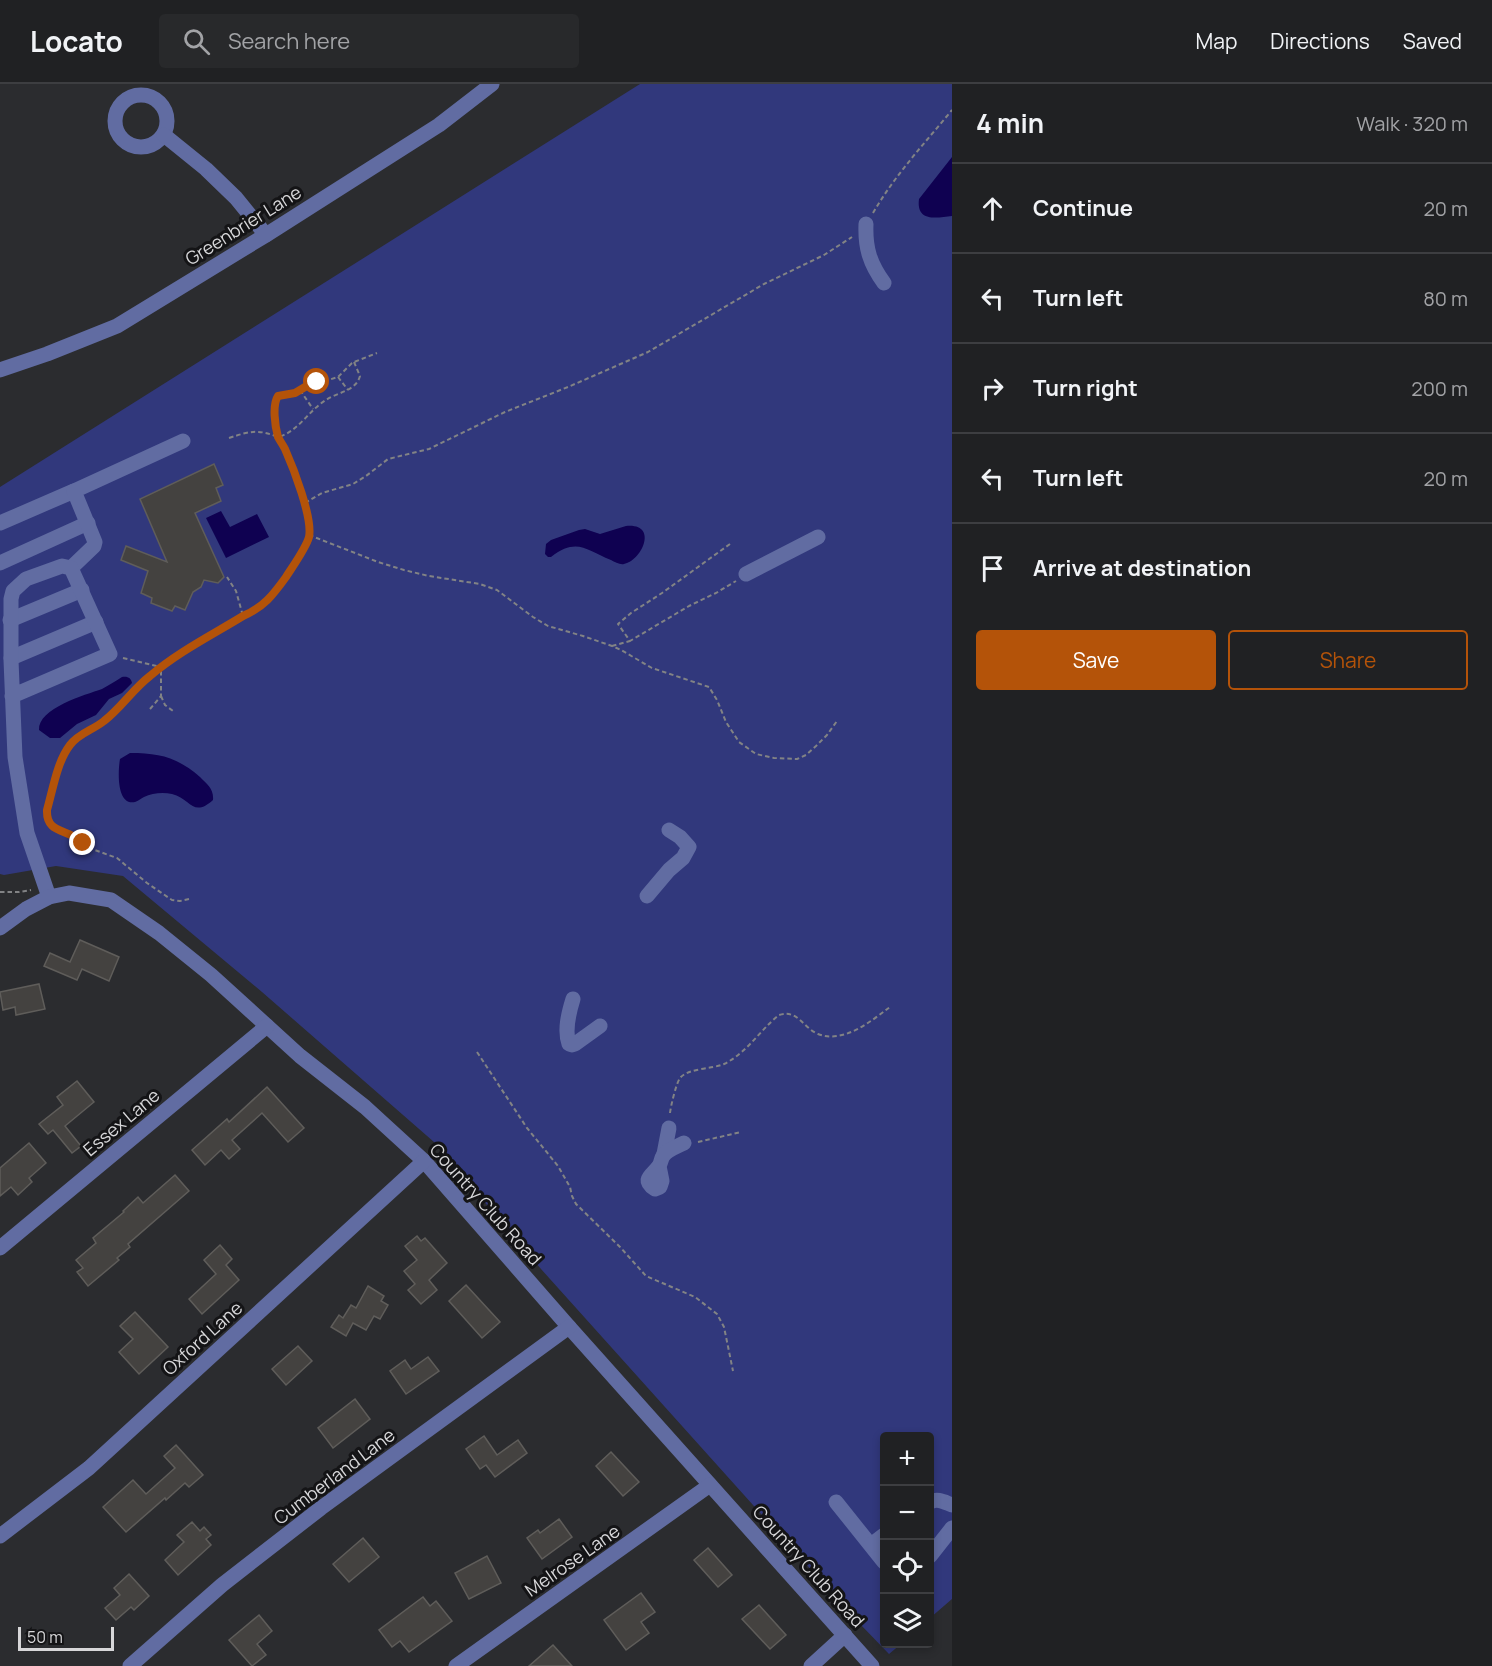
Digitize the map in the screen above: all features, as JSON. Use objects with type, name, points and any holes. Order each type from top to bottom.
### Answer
[{"type":"street","name":"Greenbrier Lane","points":[[0,370],[117,326],[266,235],[438,125],[492,84]]},
{"type":"street","points":[[164,135],[206,169],[236,198],[266,235]]},
{"type":"street","points":[[866,224],[868,256],[884,283]]},
{"type":"street","points":[[0,523],[183,441]]},
{"type":"street","points":[[71,568],[94,546],[95,542],[74,491]]},
{"type":"street","points":[[0,563],[88,523]]},
{"type":"street","points":[[746,574],[818,537]]},
{"type":"street","points":[[49,897],[27,833],[15,757],[10,599],[13,591],[26,579],[62,566],[71,568]]},
{"type":"street","points":[[12,696],[110,654],[71,568]]},
{"type":"street","points":[[10,620],[82,590]]},
{"type":"street","points":[[11,658],[96,622]]},
{"type":"street","points":[[646,896],[683,858],[689,847],[669,830]]},
{"type":"street","name":"Country Club Road","points":[[0,928],[26,909],[49,897],[69,893],[111,900],[159,933],[211,975],[300,1056],[365,1107],[424,1161],[872,1666]]},
{"type":"street","points":[[573,999],[567,1031],[569,1044],[575,1044],[600,1026]]},
{"type":"street","name":"Essex Lane","points":[[0,1248],[267,1026]]},
{"type":"street","points":[[669,1128],[662,1160],[684,1143]]},
{"type":"street","name":"Oxford Lane","points":[[0,1536],[89,1468],[424,1161]]},
{"type":"street","name":"Cumberland Lane","points":[[130,1666],[231,1578],[331,1501],[569,1327]]},
{"type":"street","name":"Melrose Lane","points":[[456,1666],[710,1485]]},
{"type":"street","points":[[934,1499],[952,1505]]},
{"type":"street","points":[[836,1502],[880,1556]]},
{"type":"street","points":[[934,1551],[952,1528]]},
{"type":"street","points":[[871,1545],[880,1539]]},
{"type":"street","points":[[811,1666],[845,1635]]},
{"type":"path","points":[[305,503],[322,493],[353,484],[366,477],[388,459],[429,449],[505,412],[648,352],[764,284],[838,248],[866,224],[903,167],[952,110]]},
{"type":"path","points":[[189,898],[180,901],[172,900],[117,858],[89,848],[78,837],[55,829],[51,825],[47,810],[58,770],[70,744],[103,722],[142,682],[161,667],[267,602],[288,574],[309,535],[305,503],[278,437],[276,398],[338,377],[354,362],[376,353]]},
{"type":"path","points":[[229,438],[252,431],[278,437],[286,435],[313,409],[327,399],[348,390],[360,379],[354,362]]},
{"type":"path","points":[[338,377],[348,390]]},
{"type":"path","points":[[300,390],[313,409]]},
{"type":"path","points":[[309,535],[404,570],[480,584],[497,590],[548,626],[612,646],[652,668],[709,687],[726,722],[739,742],[756,754],[797,759],[816,746],[837,721]]},
{"type":"path","points":[[630,641],[618,624],[730,544]]},
{"type":"path","points":[[612,646],[630,641],[746,574]]},
{"type":"path","points":[[227,577],[236,591],[243,616]]},
{"type":"path","points":[[121,658],[161,667]]},
{"type":"path","points":[[161,667],[161,696],[165,705],[173,711]]},
{"type":"path","points":[[150,708],[161,696]]},
{"type":"path","points":[[669,1128],[671,1106],[680,1078],[687,1073],[720,1066],[734,1059],[745,1051],[779,1015],[786,1013],[795,1015],[818,1034],[835,1036],[860,1029],[890,1007]]},
{"type":"path","points":[[477,1052],[527,1128],[558,1166],[570,1187],[576,1204],[646,1276],[694,1297],[717,1314],[724,1327],[733,1371]]},
{"type":"path","points":[[684,1143],[692,1144],[741,1132]]},
{"type":"shaded area","points":[[640,84],[952,84],[952,1599],[934,1615],[934,1432],[880,1432],[880,1645],[541,1269],[434,1142],[262,992],[123,876],[56,866],[0,874],[0,487]]},
{"type":"shaded area","points":[[952,157],[952,216],[928,217],[921,212],[919,199]]},
{"type":"shaded area","points":[[221,511],[230,527],[257,514],[269,537],[226,558],[206,518]]},
{"type":"shaded area","points":[[626,526],[642,530],[645,536],[637,556],[624,564],[581,547],[568,548],[551,557],[545,554],[546,544],[551,540],[579,530],[585,529],[600,534]]},
{"type":"shaded area","points":[[122,677],[129,678],[132,683],[122,693],[109,699],[96,715],[77,724],[60,738],[50,738],[39,730],[46,715],[54,709],[102,689]]},
{"type":"shaded area","points":[[130,753],[159,755],[192,770],[207,784],[213,800],[206,805],[196,807],[178,796],[161,793],[129,802],[121,793],[119,771],[120,759]]},
{"type":"shaded area","points":[[883,1648],[896,1648],[889,1654]]},
{"type":"building","points":[[214,464],[223,485],[216,488],[221,501],[195,513],[224,577],[218,583],[204,580],[201,587],[193,592],[185,610],[175,606],[172,611],[151,603],[152,598],[141,593],[148,571],[121,560],[126,546],[167,562],[140,499]]},
{"type":"building","points":[[80,940],[119,957],[109,981],[82,969],[77,980],[44,966],[50,953],[70,962]]},
{"type":"building","points":[[39,984],[45,1009],[16,1015],[15,1007],[3,1010],[0,992]]},
{"type":"building","points":[[77,1081],[94,1102],[65,1126],[81,1146],[72,1153],[53,1130],[48,1134],[39,1124],[63,1105],[57,1097]]},
{"type":"building","points":[[267,1087],[304,1128],[288,1142],[262,1113],[232,1140],[240,1149],[229,1159],[221,1150],[205,1165],[192,1150],[227,1119],[229,1122]]},
{"type":"building","points":[[29,1143],[46,1163],[29,1178],[32,1182],[18,1195],[11,1187],[0,1196],[0,1168]]},
{"type":"building","points":[[175,1175],[189,1191],[128,1244],[130,1247],[117,1258],[119,1260],[88,1286],[77,1272],[83,1268],[76,1260],[96,1243],[93,1238],[138,1197],[143,1203]]},
{"type":"building","points":[[417,1236],[421,1241],[425,1238],[447,1263],[429,1280],[437,1290],[421,1304],[408,1290],[415,1284],[404,1271],[417,1260],[405,1246]]},
{"type":"building","points":[[220,1245],[232,1259],[226,1265],[239,1280],[202,1314],[189,1299],[216,1274],[204,1260]]},
{"type":"building","points":[[466,1285],[500,1322],[482,1338],[449,1301]]},
{"type":"building","points":[[368,1286],[384,1296],[381,1301],[388,1305],[380,1319],[374,1316],[366,1330],[353,1323],[346,1336],[331,1327],[339,1315],[343,1318],[351,1305],[356,1308]]},
{"type":"building","points":[[135,1312],[168,1347],[139,1374],[119,1352],[133,1339],[120,1326]]},
{"type":"building","points":[[298,1346],[312,1361],[286,1385],[272,1369]]},
{"type":"building","points":[[428,1357],[439,1371],[406,1394],[390,1371],[405,1360],[411,1369]]},
{"type":"building","points":[[355,1399],[370,1419],[333,1448],[318,1428]]},
{"type":"building","points":[[484,1436],[497,1455],[518,1440],[527,1453],[495,1477],[486,1465],[480,1469],[466,1449]]},
{"type":"building","points":[[176,1445],[203,1475],[189,1487],[185,1483],[126,1532],[103,1507],[133,1480],[146,1494],[175,1468],[164,1456]]},
{"type":"building","points":[[611,1452],[639,1482],[623,1496],[596,1466]]},
{"type":"building","points":[[559,1519],[572,1537],[542,1559],[527,1538],[538,1530],[540,1533]]},
{"type":"building","points":[[192,1522],[200,1531],[204,1527],[211,1535],[206,1539],[211,1545],[178,1575],[165,1560],[184,1542],[177,1535]]},
{"type":"building","points":[[363,1538],[379,1557],[349,1582],[333,1564]]},
{"type":"building","points":[[708,1548],[732,1575],[718,1587],[694,1560]]},
{"type":"building","points":[[487,1556],[501,1583],[469,1599],[455,1573]]},
{"type":"building","points":[[129,1574],[149,1596],[134,1610],[131,1607],[116,1620],[105,1608],[120,1595],[114,1588]]},
{"type":"building","points":[[641,1593],[655,1612],[641,1622],[649,1633],[626,1650],[604,1620]]},
{"type":"building","points":[[423,1597],[430,1606],[436,1601],[452,1621],[409,1652],[400,1641],[392,1647],[379,1630]]},
{"type":"building","points":[[759,1605],[786,1635],[770,1649],[742,1619]]},
{"type":"building","points":[[259,1615],[272,1631],[257,1644],[266,1655],[252,1666],[229,1640]]},
{"type":"building","points":[[553,1645],[572,1666],[529,1666]]},
{"type":"route","points":[[83,843],[72,834],[55,829],[47,815],[58,770],[70,744],[103,722],[148,676],[267,602],[288,574],[306,543],[309,535],[305,503],[278,437],[275,400],[278,396],[295,393],[317,382]]}]
